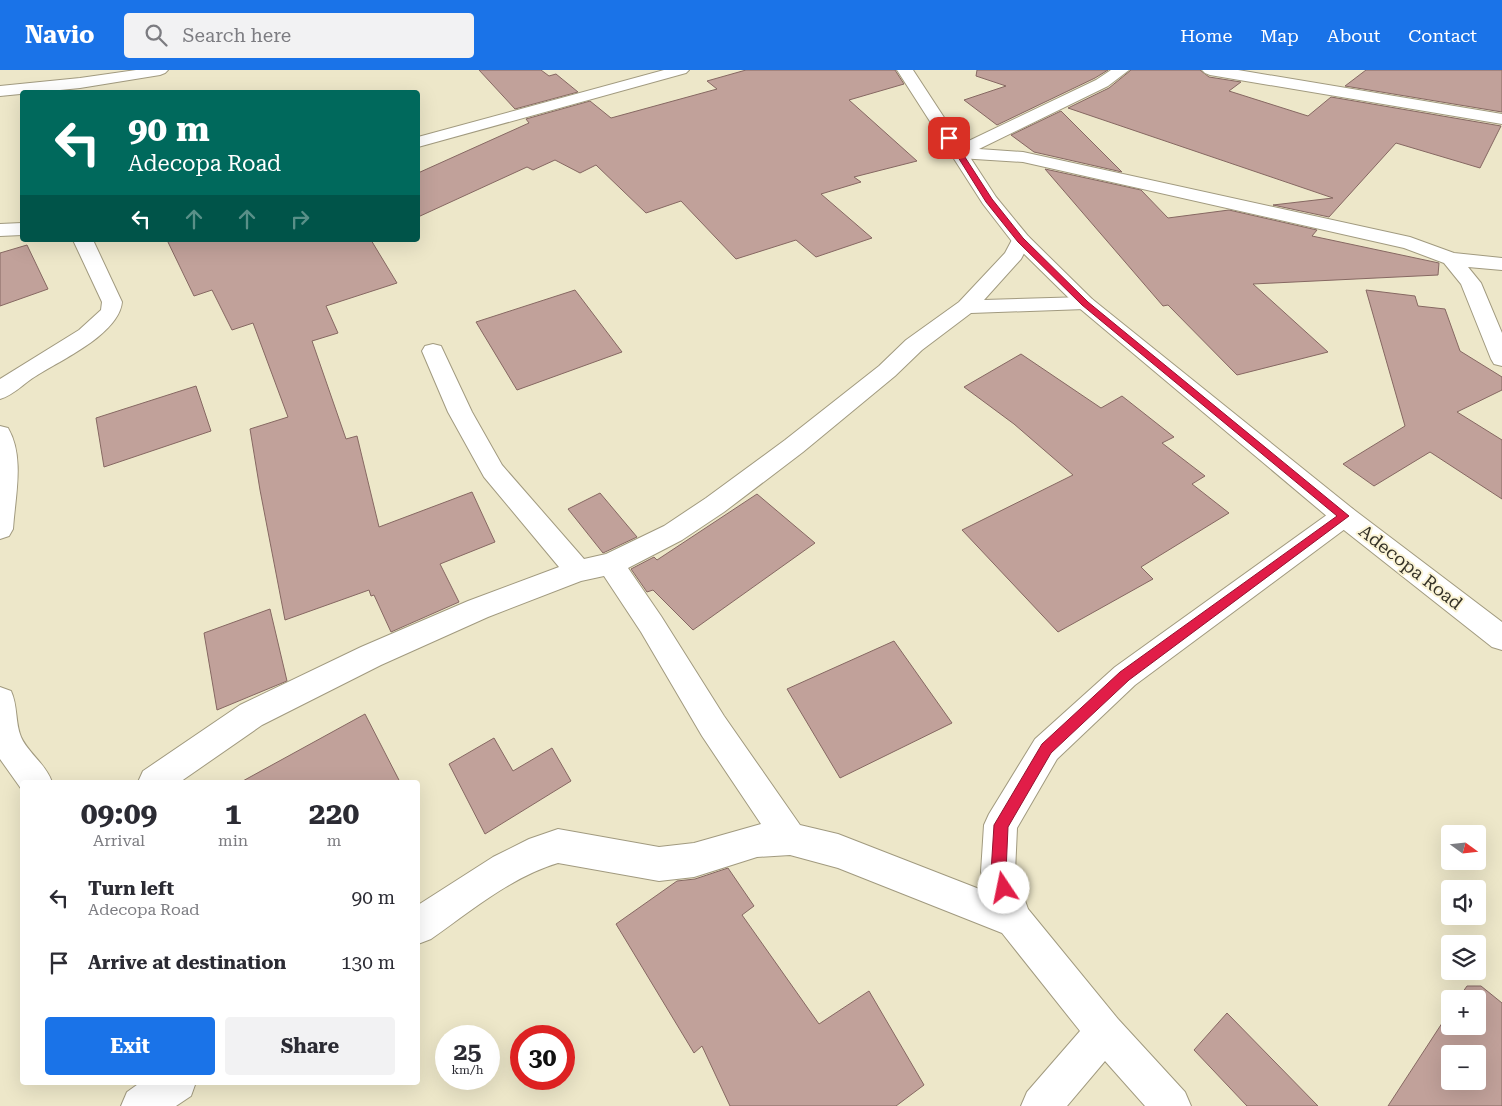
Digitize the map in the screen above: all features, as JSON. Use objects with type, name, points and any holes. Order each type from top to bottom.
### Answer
[{"type":"street","points":[[0,91],[160,70]]},
{"type":"street","points":[[420,141],[681,70]]},
{"type":"street","name":"Adecopa Road","points":[[905,70],[989,200],[1020,240],[1085,304],[1344,516],[1502,638]]},
{"type":"street","points":[[959,153],[1102,83],[1121,70]]},
{"type":"street","points":[[1210,70],[1502,118]]},
{"type":"street","points":[[959,153],[1023,157],[1410,243],[1452,258],[1502,264]]},
{"type":"street","points":[[0,230],[20,229]]},
{"type":"street","points":[[157,780],[252,715],[371,656],[478,609],[578,571],[612,564],[673,533],[715,505],[794,446],[887,371],[914,345],[966,307],[1014,255],[1020,240]]},
{"type":"street","points":[[0,391],[12,381],[87,335],[111,311],[112,302],[85,242]]},
{"type":"street","points":[[1452,258],[1471,283],[1502,359]]},
{"type":"street","points":[[966,307],[1085,304]]},
{"type":"street","points":[[433,351],[460,412],[493,471],[578,571]]},
{"type":"street","points":[[0,434],[6,458],[0,530]]},
{"type":"street","points":[[1171,1106],[1105,1032],[1014,920],[998,872],[1001,825],[1046,748],[1125,676],[1344,516]]},
{"type":"street","points":[[612,564],[713,726],[790,840]]},
{"type":"street","points":[[0,700],[6,742],[34,780]]},
{"type":"street","points":[[420,925],[501,872],[542,850],[558,846],[660,864],[694,860],[757,841],[790,840],[838,851],[1014,920]]},
{"type":"street","points":[[1041,1106],[1105,1032]]},
{"type":"building","points":[[479,70],[541,70],[549,76],[556,74],[578,92],[515,109]]},
{"type":"building","points":[[746,70],[895,70],[904,84],[849,100],[917,161],[854,177],[861,182],[821,194],[872,238],[816,257],[796,240],[736,259],[681,201],[646,213],[596,165],[580,173],[555,160],[533,170],[527,167],[420,216],[420,172],[529,123],[526,119],[590,101],[611,118],[717,89],[707,81]]},
{"type":"building","points":[[977,70],[1108,70],[997,125],[964,100],[1006,86],[976,76]]},
{"type":"building","points":[[1131,70],[1200,70],[1209,77],[1241,82],[1229,91],[1308,116],[1331,97],[1501,126],[1480,168],[1396,143],[1329,217],[1273,205],[1333,198],[1068,108],[1109,88]]},
{"type":"building","points":[[1366,70],[1502,70],[1502,112],[1345,86]]},
{"type":"building","points":[[1061,111],[1122,172],[1034,152],[1011,135]]},
{"type":"building","points":[[1045,169],[1141,190],[1168,218],[1229,210],[1317,230],[1312,236],[1439,263],[1438,275],[1253,284],[1328,352],[1237,375],[1168,305],[1163,306]]},
{"type":"building","points":[[168,242],[372,242],[397,283],[326,306],[338,333],[312,341],[346,439],[357,436],[379,527],[472,492],[495,542],[440,564],[459,602],[391,632],[374,595],[371,596],[369,590],[285,620],[250,429],[288,417],[253,323],[232,330],[212,290],[194,296]]},
{"type":"building","points":[[27,245],[48,289],[0,306],[0,253]]},
{"type":"building","points":[[575,290],[622,352],[517,390],[476,322]]},
{"type":"building","points":[[1366,290],[1415,296],[1418,306],[1445,309],[1460,351],[1502,377],[1502,390],[1457,412],[1502,440],[1502,499],[1430,452],[1374,486],[1343,464],[1405,426]]},
{"type":"building","points":[[1021,354],[1101,408],[1122,396],[1174,437],[1162,443],[1205,476],[1192,484],[1229,513],[1141,567],[1153,579],[1058,632],[962,530],[1073,475],[1014,424],[964,387]]},
{"type":"building","points":[[196,386],[211,431],[104,467],[96,418]]},
{"type":"building","points":[[600,493],[637,537],[603,553],[568,509]]},
{"type":"building","points":[[757,494],[815,543],[693,630],[653,590],[647,592],[631,569],[654,557],[657,560]]},
{"type":"building","points":[[270,609],[287,681],[217,710],[204,633]]},
{"type":"building","points":[[894,641],[952,723],[840,778],[787,689]]},
{"type":"building","points":[[365,714],[399,780],[245,780]]},
{"type":"building","points":[[494,738],[513,771],[552,748],[571,781],[485,834],[449,764]]},
{"type":"building","points":[[728,868],[754,906],[742,915],[819,1024],[869,991],[924,1085],[896,1106],[730,1106],[702,1046],[694,1053],[616,924],[677,881],[695,879]]},
{"type":"building","points":[[1467,986],[1481,986],[1486,990],[1464,990]]},
{"type":"building","points":[[1486,990],[1502,1003],[1502,1106],[1388,1106],[1441,1025],[1441,1035],[1486,1035]]},
{"type":"building","points":[[1227,1013],[1318,1106],[1247,1106],[1194,1050]]},
{"type":"route","points":[[949,138],[989,200],[1020,240],[1085,304],[1149,354],[1344,516],[1125,676],[1046,748],[1001,825],[998,872],[1004,888]]}]
